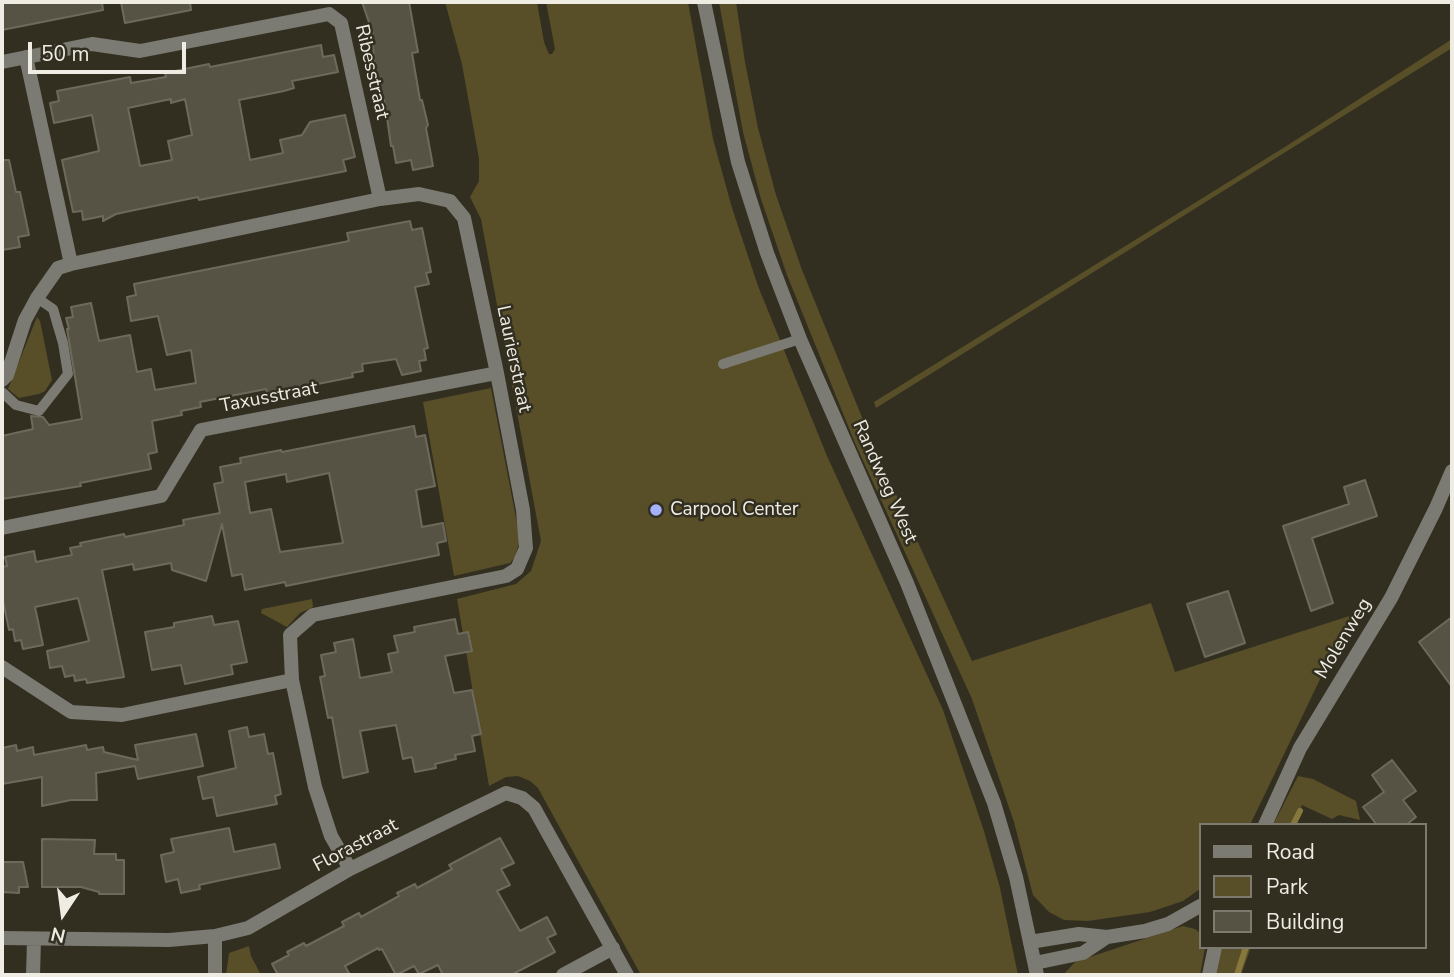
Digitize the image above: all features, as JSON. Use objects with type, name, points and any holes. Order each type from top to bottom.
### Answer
[{"type":"street","name":"Randweg West","points":[[705,2],[738,162],[767,253],[800,339],[907,583],[994,803],[1016,877],[1036,969]]},
{"type":"street","name":"Ribesstraat","points":[[2,62],[92,44],[140,51],[329,14],[341,23],[380,199]]},
{"type":"street","points":[[26,57],[71,264]]},
{"type":"street","name":"Laurierstraat","points":[[2,380],[7,375],[25,320],[58,268],[380,199],[419,194],[450,201],[464,218],[523,510],[526,548],[517,569],[506,576],[313,615],[290,635],[292,680],[315,787],[331,836],[350,869]]},
{"type":"street","name":"Taxusstraat","points":[[2,528],[161,496],[201,430],[497,373]]},
{"type":"street","name":"Molenweg","points":[[1266,823],[1300,748],[1391,598],[1452,471]]},
{"type":"street","points":[[2,667],[71,712],[122,715],[292,680]]},
{"type":"street","name":"Florastraat","points":[[2,938],[169,940],[215,936],[248,928],[350,869],[506,793],[522,798],[534,808],[627,975]]},
{"type":"street","points":[[1030,942],[1079,934],[1107,937],[1168,924],[1198,910]]},
{"type":"street","points":[[215,936],[215,975]]},
{"type":"street","points":[[1036,969],[1083,953],[1107,937]]},
{"type":"street","points":[[33,975],[34,940]]},
{"type":"street","points":[[563,975],[613,948]]},
{"type":"street","points":[[1209,975],[1215,949]]},
{"type":"lane","points":[[2,393],[16,405],[39,411],[68,374],[53,309],[37,298]]},
{"type":"lane","points":[[723,364],[800,339]]},
{"type":"green space","points":[[445,2],[537,2],[544,42],[549,54],[552,54],[555,49],[546,2],[688,2],[713,139],[758,286],[827,456],[943,710],[984,831],[1000,888],[1018,975],[641,975],[538,788],[518,776],[506,777],[489,786],[457,599],[516,584],[531,571],[541,541],[481,219],[470,197],[479,181],[479,159],[462,64]]},
{"type":"green space","points":[[719,2],[736,2],[758,128],[776,195],[802,270],[870,437],[972,661],[1151,603],[1175,672],[1365,611],[1323,673],[1251,823],[1198,823],[1198,890],[1183,901],[1150,912],[1088,921],[1064,920],[1049,912],[1033,895],[1014,822],[972,699],[855,443],[787,275],[761,199],[743,132]]},
{"type":"green space","points":[[1452,39],[1452,48],[876,408],[874,402],[1288,145]]},
{"type":"green space","points":[[37,317],[52,380],[45,391],[19,398],[8,389]]},
{"type":"green space","points":[[491,388],[520,539],[515,557],[510,563],[454,576],[423,402]]},
{"type":"green space","points":[[312,599],[313,607],[300,613],[287,627],[261,613],[262,609]]},
{"type":"green space","points":[[1298,776],[1313,779],[1356,801],[1360,820],[1339,815],[1332,819],[1302,805],[1297,823],[1274,823]]},
{"type":"green space","points":[[1183,926],[1198,931],[1198,949],[1205,949],[1200,975],[1063,975],[1075,962]]},
{"type":"green space","points":[[249,946],[261,975],[226,975],[229,953]]},
{"type":"green space","points":[[1219,949],[1250,949],[1241,975],[1214,975]]},
{"type":"building","points":[[2,2],[102,2],[103,10],[2,30]]},
{"type":"building","points":[[121,2],[190,2],[191,10],[125,23]]},
{"type":"building","points":[[362,2],[409,2],[418,52],[412,53],[420,100],[428,125],[426,128],[433,166],[413,170],[411,160],[396,163],[385,103],[376,77],[369,35],[373,34]]},
{"type":"building","points":[[321,45],[323,57],[334,55],[338,72],[292,81],[294,88],[239,100],[250,160],[283,153],[280,140],[302,135],[310,122],[345,115],[355,157],[343,160],[346,171],[199,200],[198,197],[116,214],[103,221],[103,216],[83,220],[82,211],[73,212],[62,160],[99,151],[92,115],[54,123],[50,103],[59,101],[57,91],[130,77],[131,83],[166,77],[165,73],[209,64],[210,67]],"holes":[[[171,99],[171,103],[185,99],[192,135],[168,141],[172,160],[140,166],[128,108]]]},
{"type":"building","points":[[2,160],[9,160],[16,192],[20,192],[29,235],[18,237],[20,247],[2,250]]},
{"type":"building","points":[[410,221],[412,230],[422,228],[431,272],[426,273],[429,284],[415,287],[428,348],[424,349],[426,360],[419,361],[421,371],[402,375],[396,359],[362,364],[363,371],[352,373],[353,377],[267,394],[266,389],[200,402],[201,407],[181,411],[182,415],[152,421],[157,452],[148,454],[151,469],[80,483],[81,486],[2,499],[2,436],[33,429],[31,416],[43,417],[49,425],[82,419],[67,329],[66,318],[73,317],[71,307],[91,303],[99,341],[130,335],[137,372],[151,369],[155,390],[196,383],[191,350],[167,355],[158,316],[131,321],[127,297],[136,295],[134,284],[349,241],[347,233]]},
{"type":"building","points":[[414,426],[416,437],[425,435],[435,486],[416,490],[422,527],[443,523],[446,541],[437,543],[439,555],[286,586],[285,582],[245,590],[242,574],[232,576],[222,524],[206,581],[172,570],[171,563],[134,570],[133,564],[102,570],[124,677],[87,683],[86,679],[75,681],[74,675],[65,677],[62,666],[50,668],[47,651],[89,641],[78,598],[35,607],[43,645],[23,649],[21,640],[15,641],[13,629],[9,630],[2,596],[2,567],[7,566],[5,557],[34,551],[36,562],[72,555],[70,548],[81,546],[80,543],[184,525],[183,520],[220,513],[214,484],[223,482],[220,467],[241,463],[240,458],[281,450],[282,452]],"holes":[[[329,473],[343,543],[280,552],[271,509],[250,513],[245,482],[286,474],[287,482]]]},
{"type":"building","points":[[1365,480],[1377,516],[1312,538],[1333,603],[1311,611],[1283,526],[1349,504],[1344,487]]},
{"type":"building","points":[[1228,591],[1245,643],[1205,657],[1187,604]]},
{"type":"building","points":[[212,616],[214,625],[238,621],[247,662],[231,665],[233,674],[185,684],[181,665],[152,670],[145,632]]},
{"type":"building","points":[[1452,617],[1452,687],[1419,642]]},
{"type":"building","points":[[455,619],[458,634],[468,632],[472,651],[445,656],[454,693],[472,690],[481,734],[472,736],[475,751],[455,755],[456,759],[435,764],[436,768],[415,772],[412,757],[403,759],[396,725],[360,731],[368,772],[343,778],[332,717],[328,718],[320,677],[325,676],[321,655],[336,652],[334,643],[353,639],[360,678],[392,672],[388,654],[398,652],[394,636],[415,632],[414,627]]},
{"type":"building","points":[[247,727],[249,737],[264,734],[268,754],[273,753],[281,794],[275,796],[277,804],[217,816],[213,797],[203,799],[198,777],[236,768],[229,731]]},
{"type":"building","points":[[196,734],[203,766],[138,779],[135,766],[96,773],[97,800],[71,800],[42,806],[42,777],[2,784],[2,748],[16,745],[17,751],[33,747],[34,755],[86,745],[87,750],[103,747],[104,752],[138,760],[135,745]]},
{"type":"building","points":[[1392,760],[1416,791],[1403,800],[1416,817],[1408,823],[1375,823],[1363,807],[1384,792],[1372,775]]},
{"type":"building","points":[[229,828],[234,852],[275,844],[280,868],[199,885],[200,889],[181,893],[178,879],[166,882],[161,855],[174,852],[171,839]]},
{"type":"building","points":[[500,838],[514,863],[501,869],[510,885],[497,891],[520,931],[547,917],[556,934],[547,938],[555,952],[511,975],[443,975],[438,965],[419,974],[414,966],[396,975],[382,949],[378,948],[345,966],[350,975],[278,975],[272,964],[289,955],[287,952],[304,943],[306,946],[344,926],[342,922],[359,913],[361,917],[415,884],[417,888],[452,869],[449,865]]},
{"type":"building","points":[[42,839],[95,840],[94,854],[116,854],[116,860],[124,860],[124,894],[99,894],[81,887],[42,887]]},
{"type":"building","points":[[2,862],[23,862],[28,887],[19,887],[19,893],[2,892]]},
{"type":"waterway","points":[[1294,823],[1300,811]]},
{"type":"waterway","points":[[1237,975],[1245,949]]},
{"type":"place","name":"Carpool Center","points":[[656,510]]}]
